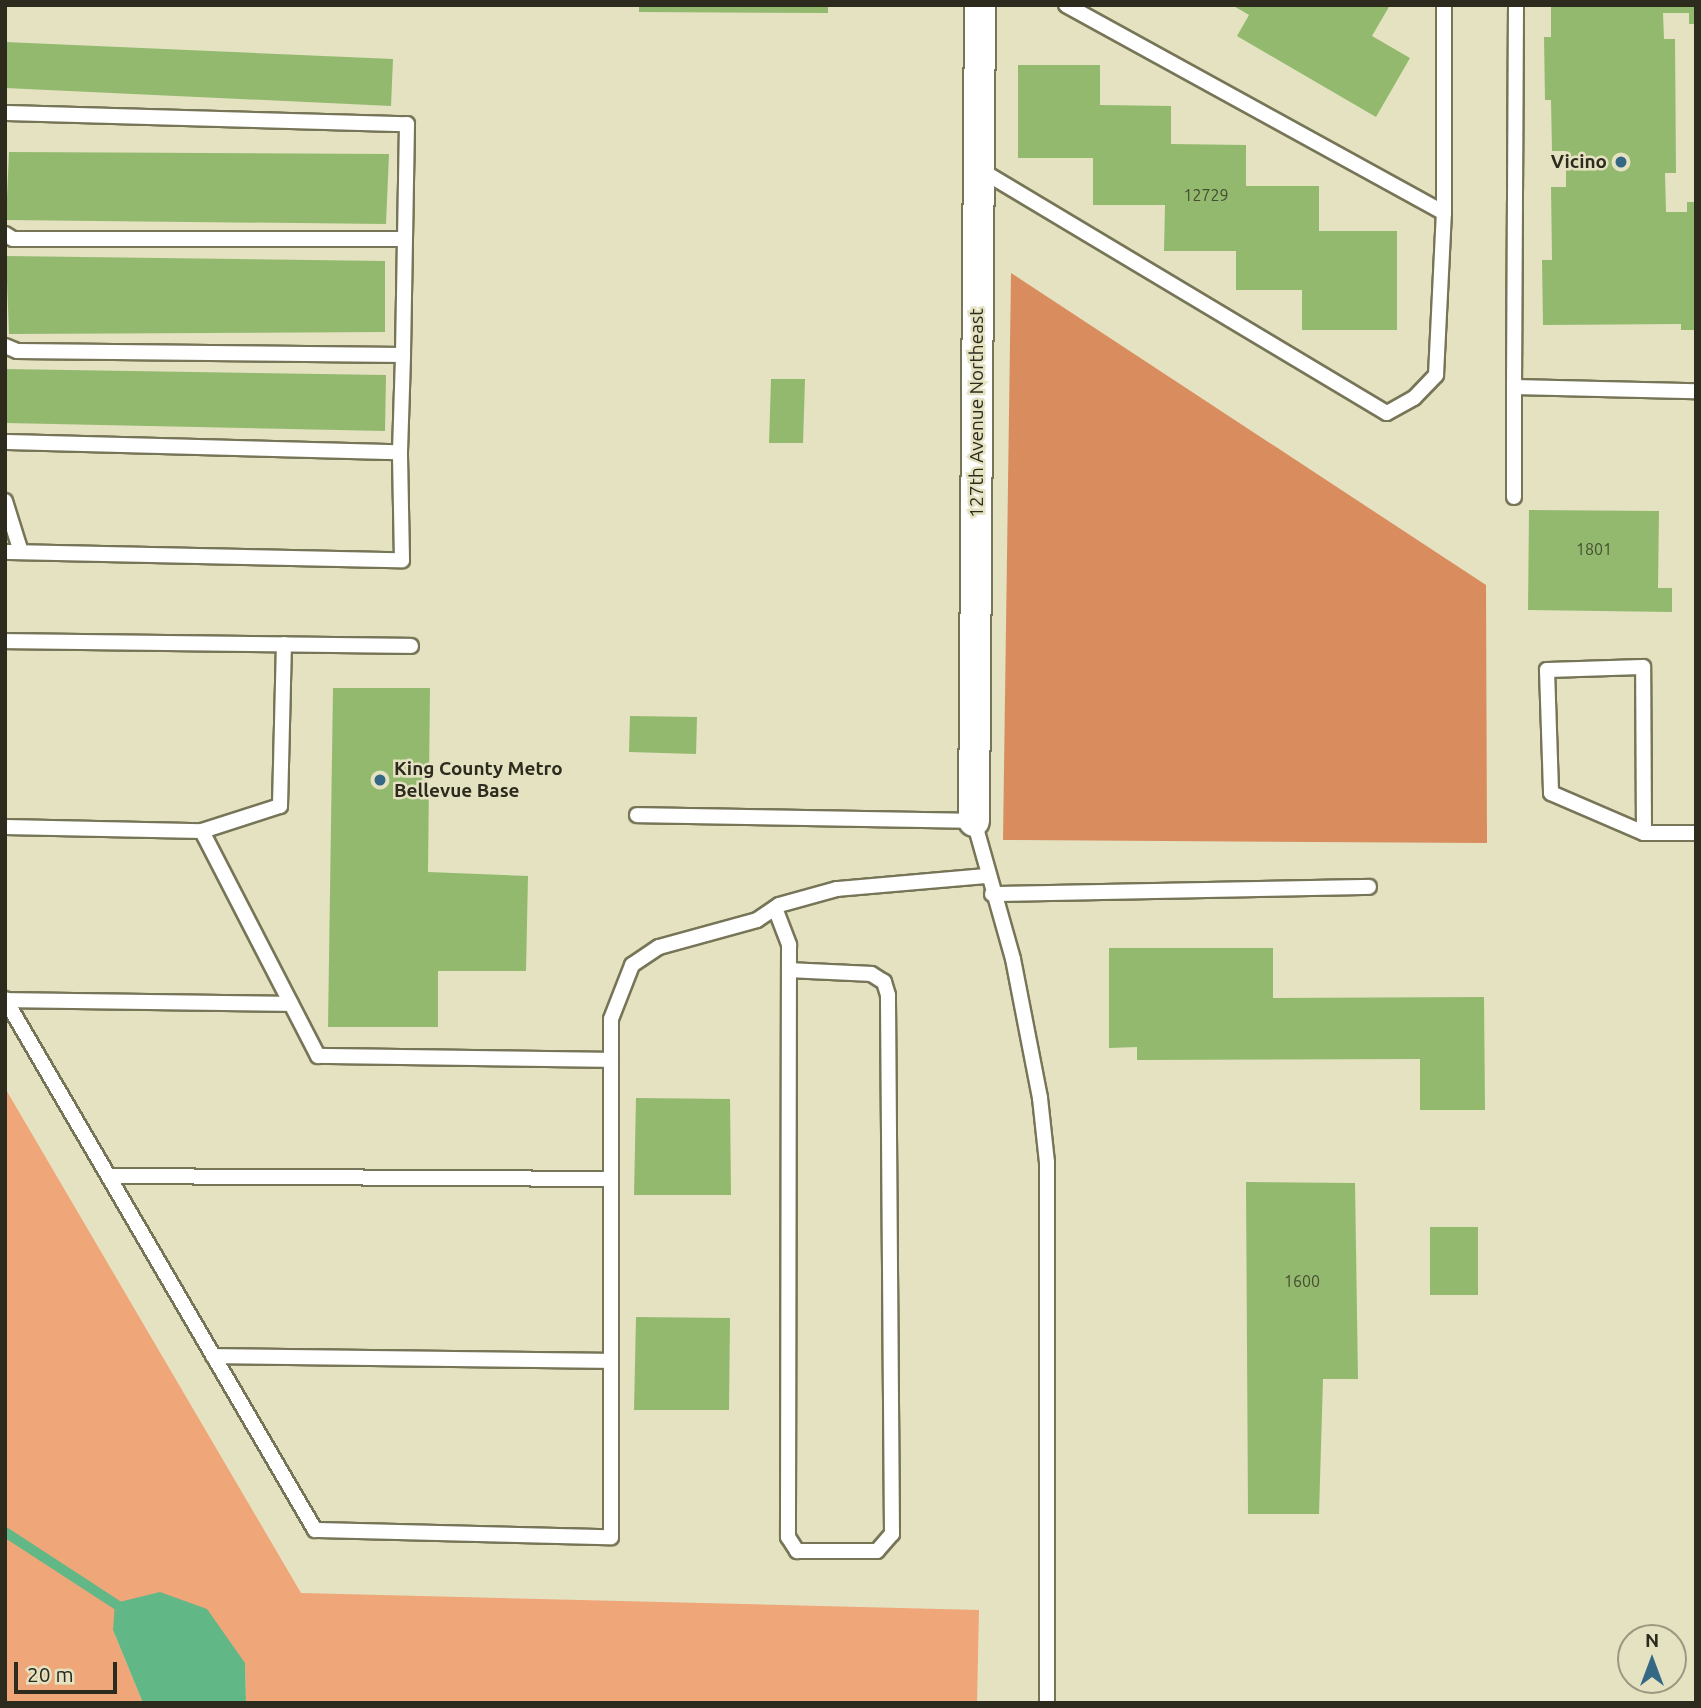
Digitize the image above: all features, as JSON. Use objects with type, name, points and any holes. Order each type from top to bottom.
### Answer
[{"type":"street","name":"127th Avenue Northeast","points":[[974,821],[980,5]]},
{"type":"lane","points":[[1066,5],[1444,213]]},
{"type":"lane","points":[[979,169],[1387,413],[1414,398],[1436,374],[1444,213],[1444,5]]},
{"type":"lane","points":[[1514,497],[1516,5]]},
{"type":"lane","points":[[5,113],[407,124],[400,452],[402,560],[5,552]]},
{"type":"lane","points":[[5,234],[13,239],[405,239]]},
{"type":"lane","points":[[5,346],[17,351],[403,355]]},
{"type":"lane","points":[[1514,387],[1696,391]]},
{"type":"lane","points":[[5,442],[400,452]]},
{"type":"lane","points":[[5,501],[21,552]]},
{"type":"lane","points":[[5,641],[411,646]]},
{"type":"lane","points":[[5,827],[202,831],[280,806],[284,644]]},
{"type":"lane","points":[[1644,833],[1643,667],[1547,670],[1551,793],[1644,833],[1696,832]]},
{"type":"lane","points":[[637,815],[974,821],[992,894],[1013,959],[1040,1098],[1047,1162],[1047,1703]]},
{"type":"lane","points":[[202,831],[318,1056],[611,1060]]},
{"type":"lane","points":[[6,999],[315,1530],[611,1536],[611,1018],[632,965],[659,947],[757,919],[775,908],[836,889],[987,876]]},
{"type":"lane","points":[[992,894],[1369,887]]},
{"type":"lane","points":[[775,908],[789,945],[788,1536],[797,1551],[877,1551],[892,1534],[888,995],[884,982],[871,974],[789,970]]},
{"type":"lane","points":[[6,999],[291,1004]]},
{"type":"lane","points":[[109,1176],[611,1179]]},
{"type":"lane","points":[[213,1356],[611,1361]]},
{"type":"shaded area","points":[[1011,273],[1486,585],[1487,843],[1003,840]]},
{"type":"shaded area","points":[[5,1088],[301,1593],[979,1610],[977,1703],[246,1703],[245,1663],[113,1630],[143,1703],[5,1703]]},
{"type":"shaded area","points":[[160,1592],[207,1609],[245,1663],[246,1703],[143,1703],[113,1630],[115,1603]]},
{"type":"building","points":[[639,5],[828,5],[828,13],[639,12]]},
{"type":"building","points":[[1232,5],[1390,5],[1372,36],[1410,58],[1376,117],[1237,36],[1249,15]]},
{"type":"building","name":"Vicino","points":[[1551,5],[1696,5],[1696,24],[1689,24],[1689,13],[1663,13],[1664,39],[1675,39],[1676,173],[1665,173],[1666,212],[1687,212],[1687,202],[1696,202],[1696,330],[1681,330],[1681,324],[1543,325],[1542,260],[1552,260],[1551,187],[1566,187],[1566,151],[1552,151],[1551,100],[1545,100],[1544,37],[1551,37]]},
{"type":"building","points":[[5,42],[393,59],[391,106],[5,88]]},
{"type":"building","points":[[1018,65],[1100,65],[1100,105],[1171,106],[1171,144],[1246,145],[1246,186],[1319,186],[1319,231],[1397,231],[1397,330],[1302,330],[1302,290],[1236,290],[1236,251],[1164,251],[1165,205],[1093,205],[1093,158],[1018,158]]},
{"type":"building","points":[[9,152],[389,154],[386,224],[6,220]]},
{"type":"building","points":[[6,256],[385,261],[385,332],[9,334]]},
{"type":"building","points":[[5,369],[386,375],[385,431],[6,423]]},
{"type":"building","points":[[771,379],[805,379],[803,443],[769,443]]},
{"type":"building","points":[[1529,510],[1659,511],[1658,588],[1672,588],[1672,612],[1528,610]]},
{"type":"building","name":"King County Metro Bellevue Base","points":[[333,688],[430,688],[428,872],[528,876],[526,971],[438,971],[438,1027],[328,1027]]},
{"type":"building","points":[[630,716],[697,717],[696,754],[629,752]]},
{"type":"building","points":[[1109,948],[1273,948],[1273,998],[1484,997],[1485,1110],[1420,1110],[1420,1059],[1137,1060],[1137,1047],[1109,1048]]},
{"type":"building","points":[[636,1098],[730,1099],[731,1195],[634,1195]]},
{"type":"building","points":[[1246,1182],[1355,1183],[1358,1379],[1323,1379],[1319,1514],[1248,1514]]},
{"type":"building","points":[[1430,1227],[1478,1227],[1478,1295],[1430,1295]]},
{"type":"building","points":[[636,1317],[730,1318],[729,1410],[634,1410]]},
{"type":"waterway","points":[[5,1532],[126,1611]]},
{"type":"place","name":"Vicino","points":[[1621,162]]},
{"type":"place","name":"King County Metro Bellevue Base","points":[[380,780]]}]
